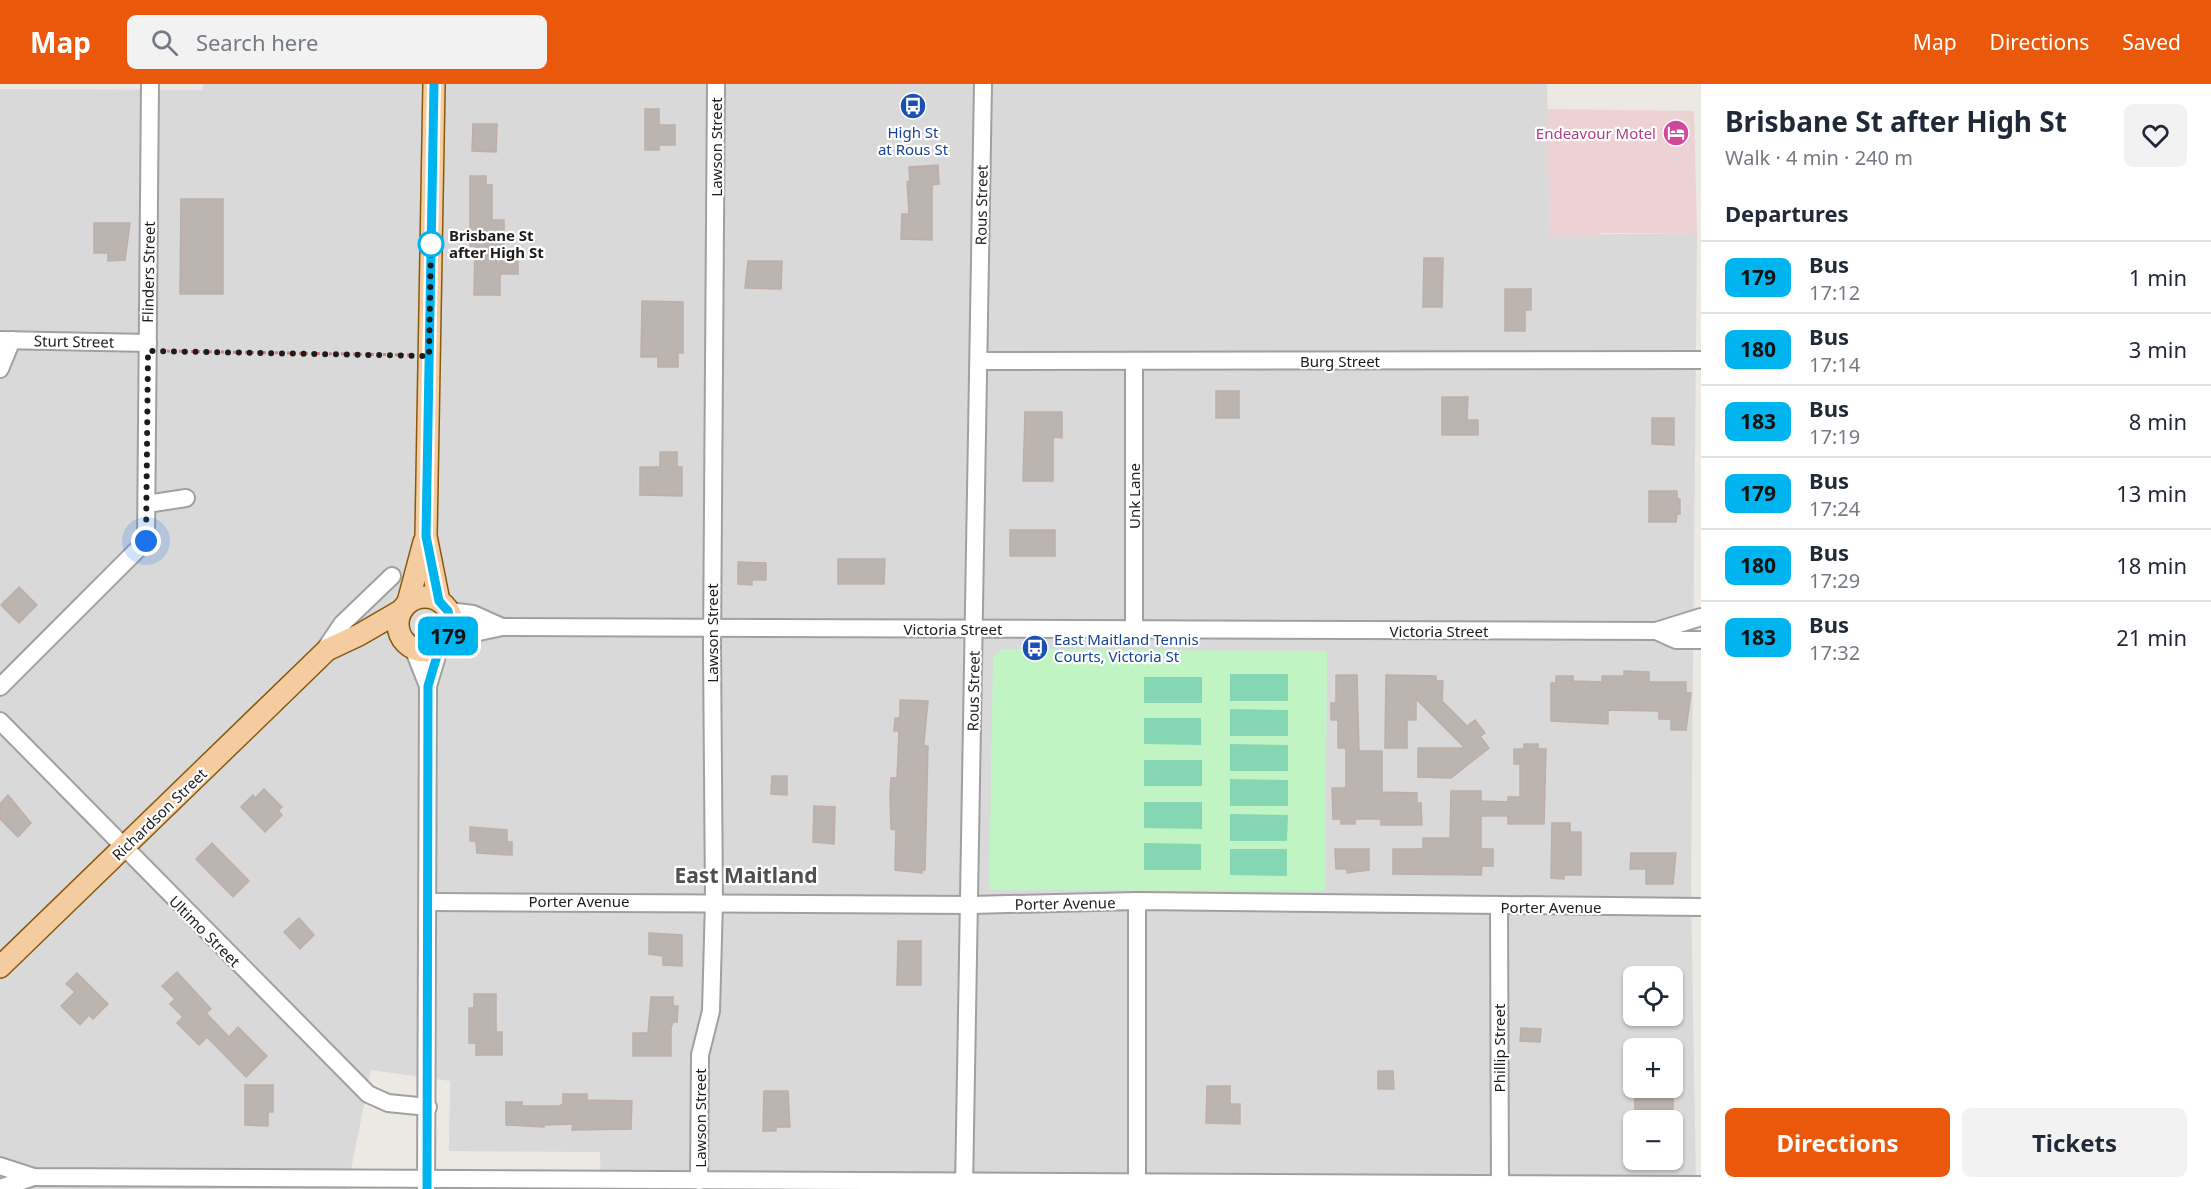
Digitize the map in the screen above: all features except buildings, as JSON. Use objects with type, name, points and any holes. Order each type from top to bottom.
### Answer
[{"type":"main road","points":[[359,635],[409,644],[422,650],[443,642],[451,625],[426,536],[434,84]]},
{"type":"main road","points":[[409,644],[398,626],[426,536]]},
{"type":"main road","points":[[405,606],[423,597],[444,606]]},
{"type":"main road","name":"Richardson Street","points":[[0,967],[317,660],[336,644],[359,635],[405,606]]},
{"type":"street","name":"Flinders Street","points":[[0,687],[146,541],[150,84]]},
{"type":"street","name":"Lawson Street","points":[[699,1181],[700,1055],[711,1011],[714,901],[712,628],[716,84]]},
{"type":"street","name":"Rous Street","points":[[964,1186],[971,905],[983,84]]},
{"type":"street","name":"Sturt Street","points":[[6,340],[148,347]]},
{"type":"street","points":[[0,369],[6,340]]},
{"type":"street","name":"Burg Street","points":[[979,361],[1701,360]]},
{"type":"street","name":"Unk Lane","points":[[1134,361],[1134,630]]},
{"type":"street","points":[[147,504],[186,498]]},
{"type":"street","name":"Richardson Street","points":[[317,660],[342,624],[392,576]]},
{"type":"street","name":"Victoria Street","points":[[444,606],[473,614],[502,627]]},
{"type":"street","name":"Victoria Street","points":[[443,642],[502,627],[1656,631],[1701,617]]},
{"type":"street","name":"Victoria Street","points":[[1656,631],[1676,640],[1701,640]]},
{"type":"street","points":[[427,1185],[428,686],[443,642]]},
{"type":"street","points":[[409,644],[428,686]]},
{"type":"street","name":"Ultimo Street","points":[[0,721],[368,1094],[388,1103],[428,1107]]},
{"type":"street","name":"Porter Avenue","points":[[429,902],[714,901],[971,905],[1137,901],[1499,907],[1701,907]]},
{"type":"street","points":[[1137,901],[1137,1183]]},
{"type":"street","name":"Phillip Street","points":[[1499,907],[1500,1187]]},
{"type":"street","points":[[0,1166],[34,1177],[427,1185],[699,1181],[964,1186],[1137,1183],[1500,1187],[1701,1185]]},
{"type":"street","points":[[0,1188],[34,1177]]},
{"type":"path","points":[[148,347],[429,356]]},
{"type":"shaded area","points":[[203,84],[1547,84],[1550,235],[1697,233],[1691,889],[1696,1189],[601,1189],[600,1152],[449,1151],[450,1081],[371,1070],[347,1189],[0,1189],[0,89],[203,90]]},
{"type":"shaded area","points":[[1547,109],[1694,111],[1697,233],[1600,233],[1601,237],[1550,235]]},
{"type":"green space","points":[[1001,649],[1327,651],[1325,891],[989,890],[993,658]]},
{"type":"green space","points":[[1230,674],[1288,674],[1288,701],[1230,701]]},
{"type":"green space","points":[[1144,677],[1202,677],[1202,703],[1144,703]]},
{"type":"green space","points":[[1230,709],[1288,710],[1288,736],[1230,736]]},
{"type":"green space","points":[[1144,718],[1201,718],[1201,745],[1144,744]]},
{"type":"green space","points":[[1230,744],[1288,745],[1288,771],[1230,771]]},
{"type":"green space","points":[[1144,760],[1202,760],[1202,786],[1144,786]]},
{"type":"green space","points":[[1230,779],[1288,780],[1288,806],[1230,806]]},
{"type":"green space","points":[[1144,802],[1202,802],[1202,829],[1144,828]]},
{"type":"green space","points":[[1230,814],[1288,815],[1287,841],[1230,841]]},
{"type":"green space","points":[[1144,843],[1201,844],[1201,870],[1144,870]]},
{"type":"green space","points":[[1230,849],[1287,849],[1287,876],[1230,875]]},
{"type":"bus line","name":"179","points":[[427,1189],[428,686],[440,646],[447,639],[451,625],[448,611],[439,601],[426,536],[434,84]]},
{"type":"place","name":"High St at Rous St","points":[[913,106]]},
{"type":"place","name":"Endeavour Motel","points":[[1676,133]]},
{"type":"place","name":"Brisbane St after High St","points":[[431,244]]},
{"type":"place","name":"East Maitland Tennis Courts, Victoria St","points":[[1035,648]]},
{"type":"district","name":"East Maitland","points":[[746,875]]},
{"type":"route","points":[[146,541],[148,351],[429,356],[431,244]]}]
